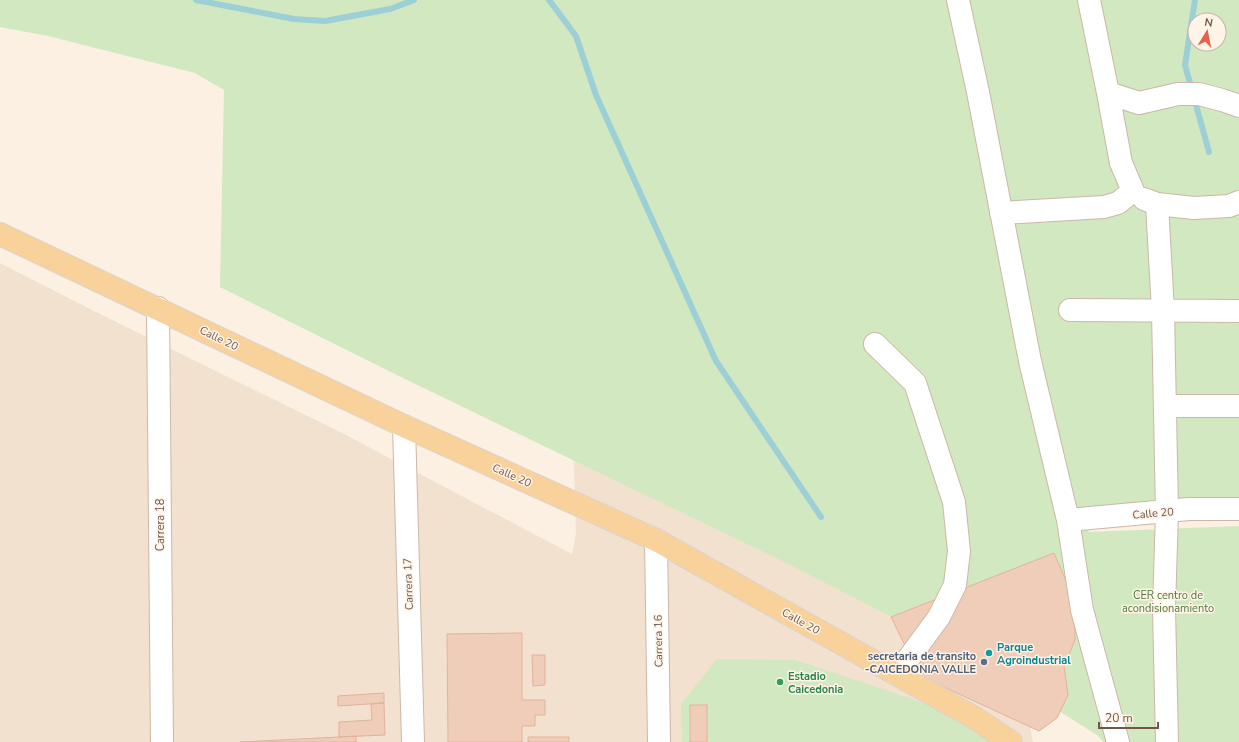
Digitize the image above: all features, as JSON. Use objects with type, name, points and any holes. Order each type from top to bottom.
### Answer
[{"type":"main road","name":"Calle 20","points":[[0,234],[404,426],[656,540],[974,718],[1011,742]]},
{"type":"street","points":[[958,0],[978,92],[1030,361],[1068,520],[1082,610],[1118,742]]},
{"type":"street","points":[[1089,0],[1121,163],[1133,191],[1143,198],[1157,204],[1194,208],[1236,205]]},
{"type":"street","points":[[1108,93],[1139,103],[1178,94],[1199,94],[1239,106]]},
{"type":"street","points":[[1116,136],[1139,103]]},
{"type":"street","points":[[1001,213],[1104,207],[1118,203],[1133,191]]},
{"type":"street","points":[[1157,204],[1163,310],[1167,512],[1164,608],[1167,742]]},
{"type":"street","name":"Carrera 18","points":[[158,308],[162,742]]},
{"type":"street","points":[[1070,310],[1239,311]]},
{"type":"street","points":[[875,344],[915,383],[954,502],[959,551],[955,585],[939,617],[896,674]]},
{"type":"street","points":[[1165,406],[1239,406]]},
{"type":"street","name":"Carrera 17","points":[[404,426],[413,742]]},
{"type":"street","name":"Calle 20","points":[[1068,520],[1189,510],[1239,509]]},
{"type":"street","name":"Carrera 16","points":[[656,540],[659,742]]},
{"type":"shaded area","points":[[0,263],[342,433],[572,554],[576,533],[569,326],[986,510],[1033,742],[0,742]]},
{"type":"green space","name":"CER centro de acondisionamiento","points":[[0,0],[1239,0],[1239,500],[1085,511],[1089,532],[1239,526],[1239,742],[1104,742],[1097,735],[1051,706],[933,638],[784,562],[401,377],[220,287],[224,90],[195,73],[48,36],[0,27]]},
{"type":"green space","name":"Estadio Caicedonia","points":[[717,659],[795,660],[948,711],[994,742],[682,742],[681,704]]},
{"type":"building","name":"Parque Agroindustrial","points":[[1054,553],[1075,602],[1075,640],[1064,667],[1068,695],[1057,718],[1039,731],[920,676],[891,617]]},
{"type":"building","points":[[522,633],[522,700],[545,700],[545,715],[535,715],[535,726],[522,726],[522,742],[448,742],[447,634]]},
{"type":"building","points":[[532,655],[545,655],[545,685],[533,686]]},
{"type":"building","points":[[384,693],[384,703],[338,706],[338,696]]},
{"type":"building","points":[[384,703],[385,735],[339,737],[339,722],[372,720],[371,704]]},
{"type":"building","points":[[690,705],[707,705],[707,742],[690,742]]},
{"type":"building","points":[[356,736],[356,742],[240,742],[339,737]]},
{"type":"building","points":[[528,737],[569,737],[569,742],[528,742]]},
{"type":"waterway","points":[[196,0],[294,19],[325,21],[390,9],[414,0]]},
{"type":"waterway","points":[[549,0],[576,36],[596,95],[716,361],[821,517]]},
{"type":"waterway","points":[[1195,0],[1185,65],[1209,152]]},
{"type":"place","name":"Parque Agroindustrial","points":[[989,653]]},
{"type":"place","name":"secretaria de transito -CAICEDONIA VALLE","points":[[984,662]]},
{"type":"place","name":"Estadio Caicedonia","points":[[780,682]]}]
